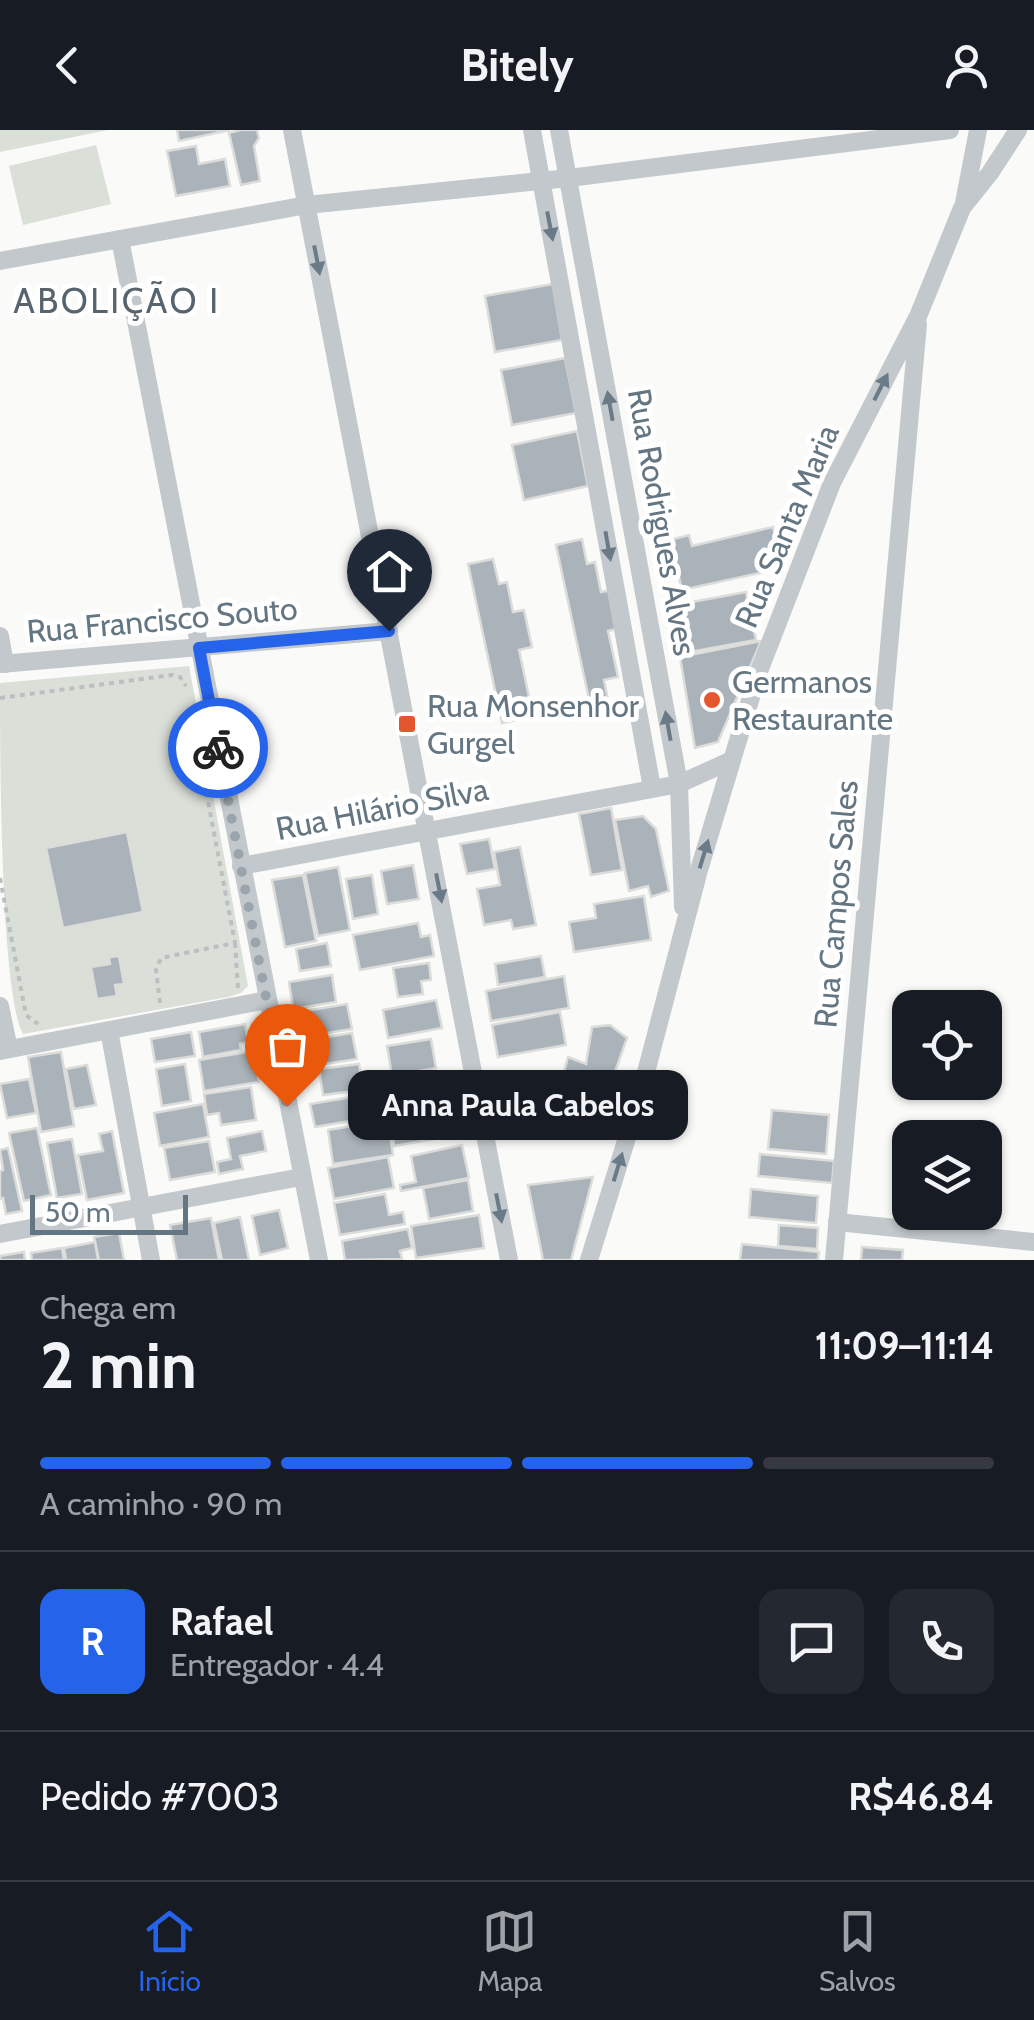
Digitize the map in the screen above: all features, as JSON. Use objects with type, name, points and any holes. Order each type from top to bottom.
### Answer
[{"type":"street","points":[[292,130],[509,1260]]},
{"type":"street","name":"Rua Rodrigues Alves","points":[[532,130],[652,788]]},
{"type":"street","name":"Rua Rodrigues Alves","points":[[560,130],[678,784],[684,928]]},
{"type":"street","points":[[0,261],[306,204],[569,178],[950,130]]},
{"type":"street","points":[[962,208],[978,130]]},
{"type":"street","name":"Rua Santa Maria","points":[[589,1260],[639,1100],[758,674],[832,483],[918,314],[962,208],[1018,130]]},
{"type":"street","points":[[120,239],[319,1260]]},
{"type":"street","name":"Rua Campos Sales","points":[[834,1260],[918,314]]},
{"type":"street","name":"Rua Francisco Souto","points":[[2,664],[389,631]]},
{"type":"street","points":[[0,636],[2,664]]},
{"type":"street","name":"Rua Hilário Silva","points":[[241,866],[678,784],[732,760]]},
{"type":"street","points":[[0,1006],[4,1050],[267,1000]]},
{"type":"street","points":[[109,1030],[151,1260]]},
{"type":"street","points":[[0,1234],[301,1177]]},
{"type":"street","points":[[837,1222],[1034,1242],[1032,1260]]},
{"type":"path","points":[[0,698],[172,675],[185,684],[189,702]]},
{"type":"path","points":[[196,739],[235,944],[239,982],[232,991]]},
{"type":"path","points":[[0,878],[26,1015],[32,1023],[41,1025]]},
{"type":"path","points":[[160,1004],[156,970],[161,958],[235,944]]},
{"type":"shaded area","points":[[0,130],[108,130],[0,152]]},
{"type":"shaded area","points":[[96,145],[111,204],[23,225],[9,166]]},
{"type":"shaded area","points":[[189,666],[248,986],[228,997],[23,1034],[15,1010],[6,922],[0,683]]},
{"type":"building","points":[[177,130],[230,130],[179,141]]},
{"type":"building","points":[[257,130],[259,138],[254,146],[260,181],[241,185],[229,133]]},
{"type":"building","points":[[196,146],[199,164],[225,159],[230,186],[176,196],[167,151]]},
{"type":"building","points":[[553,284],[562,340],[495,352],[485,296]]},
{"type":"building","points":[[565,358],[576,413],[512,425],[501,370]]},
{"type":"building","points":[[577,431],[588,486],[524,500],[512,445]]},
{"type":"building","points":[[773,527],[782,568],[682,590],[670,540],[689,535],[692,546]]},
{"type":"building","points":[[582,539],[587,564],[595,562],[601,592],[612,590],[620,628],[608,631],[618,677],[604,680],[608,700],[590,704],[556,545]]},
{"type":"building","points":[[493,559],[499,584],[507,582],[513,612],[524,610],[532,647],[519,650],[529,697],[516,700],[520,719],[502,723],[468,564]]},
{"type":"building","points":[[746,592],[756,640],[690,652],[681,604]]},
{"type":"building","name":"Germanos Restaurante","points":[[761,641],[718,742],[695,748],[680,657]]},
{"type":"building","points":[[611,808],[622,870],[591,875],[579,814]]},
{"type":"building","points":[[643,816],[656,829],[669,891],[651,897],[648,886],[629,891],[615,820]]},
{"type":"building","points":[[127,832],[143,912],[63,928],[46,848]]},
{"type":"building","points":[[489,839],[495,869],[467,874],[460,844]]},
{"type":"building","points":[[520,847],[536,925],[513,929],[511,920],[484,925],[477,889],[500,885],[494,852]]},
{"type":"building","points":[[413,865],[419,899],[387,904],[381,871]]},
{"type":"building","points":[[338,867],[350,930],[318,936],[305,873]]},
{"type":"building","points":[[303,875],[316,941],[285,947],[272,880]]},
{"type":"building","points":[[372,875],[378,914],[353,919],[346,879]]},
{"type":"building","points":[[644,896],[651,940],[574,952],[569,922],[596,918],[594,904]]},
{"type":"building","points":[[418,923],[421,937],[430,935],[434,956],[360,970],[353,935]]},
{"type":"building","points":[[327,943],[331,966],[300,971],[296,949]]},
{"type":"building","points":[[119,956],[124,984],[115,985],[117,996],[97,999],[91,967],[110,964],[109,957]]},
{"type":"building","points":[[541,956],[545,977],[498,985],[495,964]]},
{"type":"building","points":[[429,963],[431,980],[421,981],[423,994],[398,997],[393,968]]},
{"type":"building","points":[[332,975],[336,1002],[293,1009],[289,982]]},
{"type":"building","points":[[564,976],[569,1008],[491,1021],[486,991]]},
{"type":"building","points":[[436,1000],[442,1028],[388,1038],[383,1010]]},
{"type":"building","points":[[347,1004],[352,1029],[303,1037],[299,1012]]},
{"type":"building","points":[[560,1012],[566,1045],[498,1057],[492,1025]]},
{"type":"building","points":[[245,1024],[248,1042],[240,1044],[241,1050],[203,1057],[199,1032]]},
{"type":"building","points":[[610,1025],[627,1038],[606,1097],[561,1083],[568,1057],[586,1064],[592,1027]]},
{"type":"building","points":[[191,1032],[195,1056],[155,1062],[151,1039]]},
{"type":"building","points":[[352,1033],[357,1059],[306,1067],[301,1041]]},
{"type":"building","points":[[431,1039],[436,1068],[392,1076],[387,1046]]},
{"type":"building","points":[[253,1051],[259,1082],[204,1091],[199,1060]]},
{"type":"building","points":[[61,1052],[74,1126],[41,1132],[28,1057]]},
{"type":"building","points":[[185,1064],[191,1101],[162,1106],[156,1069]]},
{"type":"building","points":[[359,1064],[363,1090],[323,1095],[319,1069]]},
{"type":"building","points":[[87,1065],[96,1105],[74,1109],[66,1069]]},
{"type":"building","points":[[437,1075],[442,1102],[400,1110],[394,1083]]},
{"type":"building","points":[[29,1079],[36,1113],[7,1118],[0,1084]]},
{"type":"building","points":[[251,1087],[256,1120],[221,1125],[219,1113],[207,1115],[204,1094]]},
{"type":"building","points":[[545,1089],[545,1096],[559,1095],[559,1117],[512,1118],[511,1090]]},
{"type":"building","points":[[364,1095],[368,1118],[315,1127],[310,1104]]},
{"type":"building","points":[[203,1104],[209,1137],[160,1146],[154,1113]]},
{"type":"building","points":[[458,1109],[462,1134],[394,1146],[390,1121]]},
{"type":"building","points":[[772,1110],[829,1115],[826,1154],[768,1149]]},
{"type":"building","points":[[388,1120],[393,1155],[333,1164],[328,1130]]},
{"type":"building","points":[[37,1128],[51,1195],[24,1201],[9,1133]]},
{"type":"building","points":[[112,1131],[124,1193],[87,1200],[78,1155],[103,1151],[99,1134]]},
{"type":"building","points":[[262,1131],[266,1151],[240,1156],[243,1169],[219,1174],[217,1162],[231,1159],[227,1138]]},
{"type":"building","points":[[72,1139],[82,1194],[57,1198],[47,1143]]},
{"type":"building","points":[[209,1141],[215,1172],[170,1180],[164,1148]]},
{"type":"building","points":[[462,1145],[469,1178],[401,1191],[400,1185],[416,1182],[411,1156]]},
{"type":"building","points":[[8,1148],[22,1211],[6,1214],[3,1198],[0,1199],[0,1150]]},
{"type":"building","points":[[760,1154],[834,1161],[832,1183],[758,1176]]},
{"type":"building","points":[[388,1157],[394,1188],[334,1199],[328,1168]]},
{"type":"building","points":[[593,1177],[571,1260],[543,1260],[528,1185]]},
{"type":"building","points":[[468,1180],[473,1211],[429,1219],[423,1188]]},
{"type":"building","points":[[751,1189],[818,1196],[816,1223],[749,1217]]},
{"type":"building","points":[[385,1194],[389,1215],[403,1212],[405,1224],[340,1235],[334,1203]]},
{"type":"building","points":[[279,1210],[288,1248],[260,1255],[252,1216]]},
{"type":"building","points":[[479,1215],[484,1248],[416,1258],[411,1226]]},
{"type":"building","points":[[240,1217],[249,1260],[222,1260],[214,1223]]},
{"type":"building","points":[[211,1218],[219,1260],[177,1260],[170,1225]]},
{"type":"building","points":[[779,1225],[818,1228],[817,1249],[778,1246]]},
{"type":"building","points":[[408,1229],[412,1248],[400,1251],[402,1259],[345,1260],[342,1241]]},
{"type":"building","points":[[119,1233],[124,1260],[99,1260],[94,1237]]},
{"type":"building","points":[[95,1242],[98,1260],[66,1260],[64,1248]]},
{"type":"building","points":[[742,1244],[819,1252],[818,1260],[740,1260]]},
{"type":"building","points":[[862,1247],[903,1250],[902,1260],[861,1260]]},
{"type":"building","points":[[62,1248],[64,1260],[32,1260],[31,1253]]},
{"type":"building","points":[[24,1252],[25,1260],[0,1260],[0,1256]]},
{"type":"way so far","points":[[218,748],[287,1106]]},
{"type":"place","name":"Germanos Restaurante","points":[[712,700]]},
{"type":"place","name":"Rua Monsenhor Gurgel","points":[[407,724]]},
{"type":"place","name":"Anna Paula Cabelos","points":[[287,1106]]},
{"type":"district","name":"ABOLIÇÃO I","points":[[117,301]]},
{"type":"route","points":[[218,748],[199,648],[389,631]]}]
